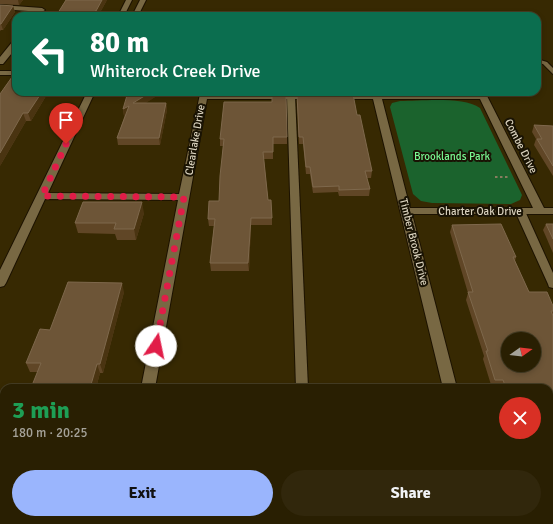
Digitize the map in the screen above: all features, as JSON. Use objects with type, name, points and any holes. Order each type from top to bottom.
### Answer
[{"type":"street","points":[[123,12],[129,0]]},
{"type":"street","points":[[137,12],[143,0]]},
{"type":"street","points":[[0,8],[42,10],[41,12]]},
{"type":"street","points":[[0,62],[12,48]]},
{"type":"street","points":[[0,73],[12,73]]},
{"type":"street","points":[[0,283],[89,96]]},
{"type":"street","name":"Clearlake Drive","points":[[149,384],[203,96]]},
{"type":"street","name":"Clearlake Drive","points":[[291,96],[377,96]]},
{"type":"street","name":"Timber Brook Drive","points":[[377,96],[449,384]]},
{"type":"street","name":"Combe Drive","points":[[483,96],[540,211]]},
{"type":"street","points":[[42,196],[184,197]]},
{"type":"street","name":"Charter Oak Drive","points":[[406,211],[553,211]]},
{"type":"lane","points":[[541,62],[545,63],[553,72]]},
{"type":"lane","points":[[291,96],[302,384]]},
{"type":"lane","points":[[520,211],[553,284]]},
{"type":"path","points":[[495,177],[508,177]]},
{"type":"green space","name":"Brooklands Park","points":[[400,101],[453,101],[473,104],[480,108],[522,195],[520,200],[511,204],[432,203],[421,201],[413,194],[390,107],[392,103]]},
{"type":"building","points":[[66,0],[102,0],[94,12],[58,12]]},
{"type":"building","points":[[0,5],[13,6],[1,24],[0,24]]},
{"type":"building","points":[[12,77],[12,96],[39,96],[28,113],[23,113],[0,153],[0,94]]},
{"type":"building","points":[[127,96],[144,96],[133,103],[166,103],[159,138],[117,138],[129,106],[123,109]]},
{"type":"building","points":[[272,96],[286,96],[287,137],[273,137],[273,152],[263,152],[268,200],[271,200],[272,218],[251,218],[248,263],[210,263],[215,219],[208,219],[209,201],[219,201],[224,139],[220,139],[224,102],[272,102]]},
{"type":"building","points":[[297,96],[353,96],[357,115],[360,115],[372,171],[365,171],[370,189],[339,190],[339,186],[313,187],[310,167],[306,167],[303,137],[299,137]]},
{"type":"building","points":[[534,125],[553,126],[553,166],[537,139],[542,139]]},
{"type":"building","points":[[83,202],[142,202],[134,229],[114,229],[116,223],[75,223]]},
{"type":"building","points":[[501,224],[516,257],[513,257],[529,292],[547,292],[553,306],[553,311],[551,311],[553,316],[553,384],[504,384],[503,380],[495,380],[486,351],[488,351],[468,292],[473,292],[452,225]]},
{"type":"building","points":[[546,224],[553,224],[553,239]]},
{"type":"building","points":[[68,282],[122,283],[100,364],[97,364],[91,384],[33,384],[41,363],[26,363],[40,329],[50,330]]},
{"type":"route","points":[[66,144],[42,196],[184,197],[156,346]]}]
